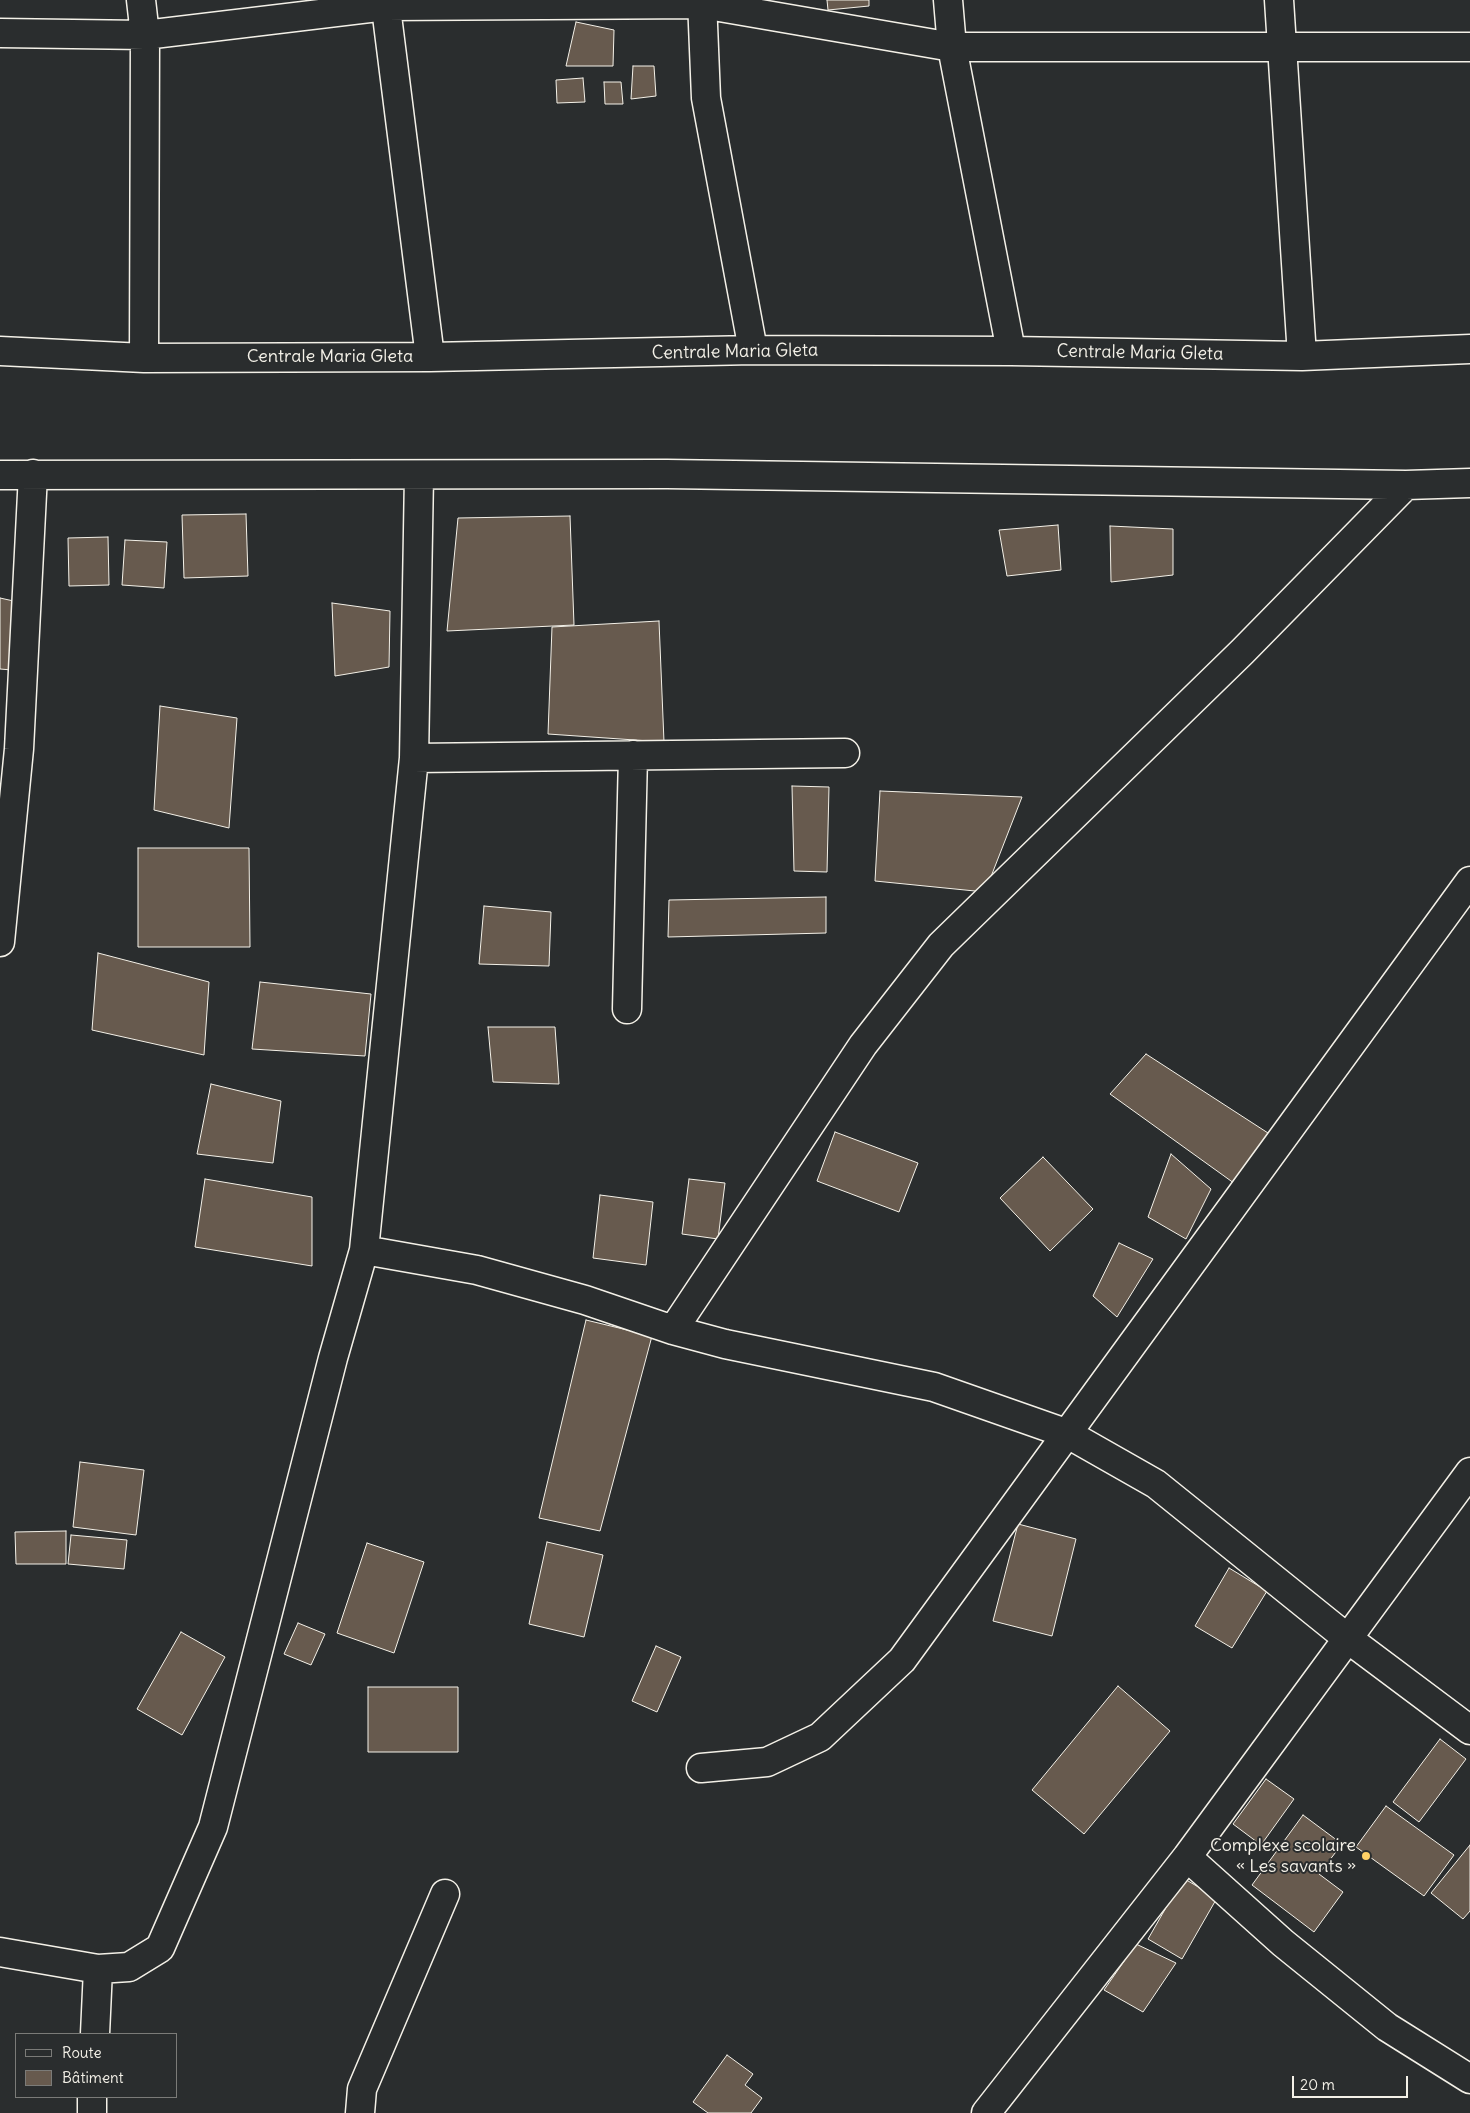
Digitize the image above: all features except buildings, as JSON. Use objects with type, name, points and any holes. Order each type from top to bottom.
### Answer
[{"type":"street","points":[[141,0],[145,34],[144,358]]},
{"type":"street","points":[[948,0],[952,47],[1011,351]]},
{"type":"street","points":[[1279,0],[1302,356]]},
{"type":"street","points":[[0,33],[145,34],[386,3],[702,2],[952,47],[1470,47]]},
{"type":"street","points":[[702,2],[706,98],[753,350]]},
{"type":"street","points":[[386,3],[430,357]]},
{"type":"street","name":"Centrale Maria Gleta","points":[[0,351],[144,358],[430,357],[753,350],[1011,351],[1302,356],[1470,348]]},
{"type":"street","points":[[0,942],[19,749],[33,474]]},
{"type":"street","points":[[0,475],[418,476],[667,474],[1406,485],[1470,483]]},
{"type":"street","points":[[0,1952],[98,1969],[129,1966],[160,1948],[213,1826],[332,1358],[364,1250],[414,758],[418,476]]},
{"type":"street","points":[[673,1330],[864,1045],[941,945],[1242,652],[1406,485]]},
{"type":"street","points":[[414,758],[845,753]]},
{"type":"street","points":[[627,1009],[632,755]]},
{"type":"street","points":[[701,1768],[767,1762],[820,1737],[902,1660],[1470,881]]},
{"type":"street","points":[[364,1250],[477,1270],[585,1300],[673,1330],[726,1344],[934,1387],[1068,1434],[1156,1484],[1347,1638],[1470,1730]]},
{"type":"street","points":[[986,2113],[1187,1857],[1470,1472]]},
{"type":"street","points":[[1187,1857],[1283,1943],[1387,2027],[1470,2079]]},
{"type":"street","points":[[360,2113],[362,2089],[446,1894]]},
{"type":"street","points":[[95,2033],[98,1969]]},
{"type":"street","points":[[92,2098],[92,2113]]},
{"type":"place","name":"Complexe scolaire « Les savants »","points":[[1366,1856]]}]
